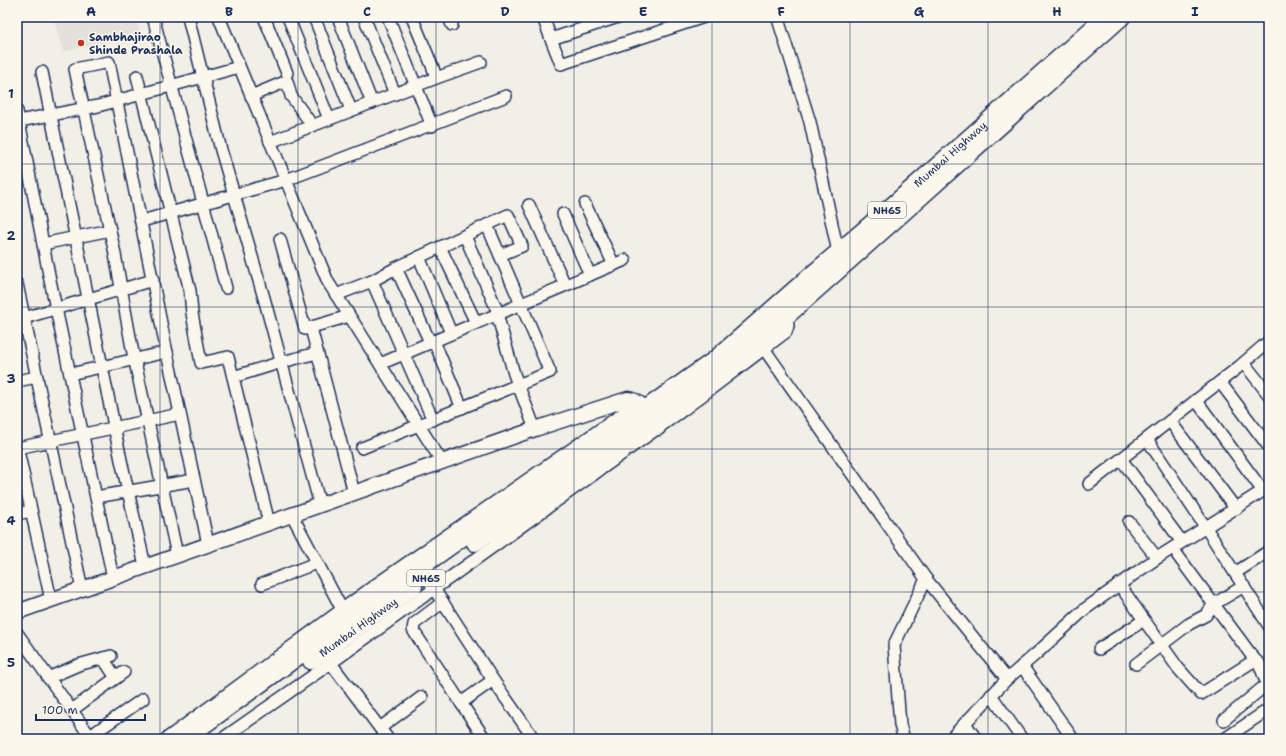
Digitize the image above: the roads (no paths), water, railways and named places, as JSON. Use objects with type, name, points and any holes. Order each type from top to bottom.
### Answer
[{"type":"highway","name":"Mumbai Highway","points":[[214,737],[327,658],[430,583],[481,538],[558,486],[648,415],[663,396],[714,360],[893,205],[1105,17]]},
{"type":"highway","name":"NH65","points":[[648,415],[761,345],[787,316],[1122,17]]},
{"type":"highway","name":"Mumbai Highway","points":[[185,739],[345,615],[624,425],[648,415]]},
{"type":"main road","points":[[18,608],[51,600],[535,429],[628,399],[633,400],[648,415]]},
{"type":"street","points":[[153,17],[226,288]]},
{"type":"street","points":[[188,17],[221,150],[282,362],[320,505]]},
{"type":"street","points":[[219,17],[328,282],[442,462]]},
{"type":"street","points":[[264,17],[287,73]]},
{"type":"street","points":[[288,17],[329,119]]},
{"type":"street","points":[[314,17],[351,110]]},
{"type":"street","points":[[338,17],[372,102]]},
{"type":"street","points":[[364,17],[395,94]]},
{"type":"street","points":[[388,17],[432,126]]},
{"type":"street","points":[[412,17],[436,78]]},
{"type":"street","points":[[543,17],[561,64],[704,17]]},
{"type":"street","points":[[551,39],[587,22],[614,18]]},
{"type":"street","points":[[779,18],[810,122],[838,252]]},
{"type":"street","points":[[177,555],[75,69],[109,62],[167,352],[208,544]]},
{"type":"street","points":[[270,142],[372,102],[481,62]]},
{"type":"street","points":[[113,578],[56,308],[18,116],[51,116],[84,109],[142,95],[239,67]]},
{"type":"street","points":[[42,72],[128,491],[146,566]]},
{"type":"street","points":[[137,76],[190,291],[200,363],[228,357],[270,522]]},
{"type":"street","points":[[251,96],[287,82],[291,96],[312,125]]},
{"type":"street","points":[[142,221],[172,214],[286,180],[432,126],[506,96]]},
{"type":"street","points":[[585,204],[614,265]]},
{"type":"street","points":[[528,205],[565,285]]},
{"type":"street","points":[[563,214],[590,275]]},
{"type":"street","points":[[336,295],[372,281],[396,268],[508,215],[522,246],[500,256]]},
{"type":"street","points":[[362,448],[550,372],[487,225]]},
{"type":"street","points":[[43,244],[110,230]]},
{"type":"street","points":[[465,236],[497,310],[518,385],[535,429]]},
{"type":"street","points":[[280,239],[305,329],[349,316]]},
{"type":"street","points":[[440,247],[476,323]]},
{"type":"street","points":[[419,257],[451,333]]},
{"type":"street","points":[[380,364],[625,260]]},
{"type":"street","points":[[396,268],[462,408]]},
{"type":"street","points":[[24,318],[153,280]]},
{"type":"street","points":[[372,281],[433,420]]},
{"type":"street","points":[[17,284],[82,589]]},
{"type":"street","points":[[311,328],[354,493]]},
{"type":"street","points":[[1089,484],[1268,343]]},
{"type":"street","points":[[761,345],[926,579],[1007,679]]},
{"type":"street","points":[[70,374],[167,352]]},
{"type":"street","points":[[233,377],[317,353]]},
{"type":"street","points":[[1244,363],[1269,395]]},
{"type":"street","points":[[17,381],[37,377]]},
{"type":"street","points":[[1220,382],[1269,447]]},
{"type":"street","points":[[950,739],[1007,679],[1085,608],[1156,558],[1266,489],[1196,400]]},
{"type":"street","points":[[51,600],[17,447],[180,414]]},
{"type":"street","points":[[166,739],[345,615],[378,583],[648,415]]},
{"type":"street","points":[[1170,421],[1236,509]]},
{"type":"street","points":[[1147,439],[1267,620]]},
{"type":"street","points":[[1121,459],[1182,542]]},
{"type":"street","points":[[96,497],[194,480]]},
{"type":"street","points":[[17,514],[31,511]]},
{"type":"street","points":[[292,515],[316,563],[345,615]]},
{"type":"street","points":[[1129,522],[1156,558]]},
{"type":"street","points":[[1235,573],[1269,551]]},
{"type":"street","points":[[1178,556],[1255,660],[1259,663],[1268,685],[1224,720]]},
{"type":"street","points":[[262,584],[316,563]]},
{"type":"street","points":[[904,739],[900,725],[894,645],[926,579]]},
{"type":"street","points":[[430,583],[493,680],[534,739]]},
{"type":"street","points":[[1119,584],[1178,668],[1201,694],[1255,660]]},
{"type":"street","points":[[1136,664],[1189,624],[1206,614],[1214,604],[1244,586]]},
{"type":"street","points":[[443,602],[414,624],[413,630],[485,739]]},
{"type":"street","points":[[1100,649],[1144,620]]},
{"type":"street","points":[[17,633],[91,738],[143,698]]},
{"type":"street","points":[[48,678],[78,665],[107,657],[120,675],[72,710]]},
{"type":"street","points":[[327,658],[388,739]]},
{"type":"street","points":[[1022,666],[1073,739]]},
{"type":"street","points":[[461,703],[493,680]]},
{"type":"street","points":[[991,695],[1022,739]]},
{"type":"street","points":[[380,728],[422,697]]},
{"type":"street","points":[[1226,738],[1269,709]]},
{"type":"street","points":[[965,723],[976,739]]},
{"type":"place","name":"Sambhajirao Shinde Prashala","points":[[81,43]]}]
